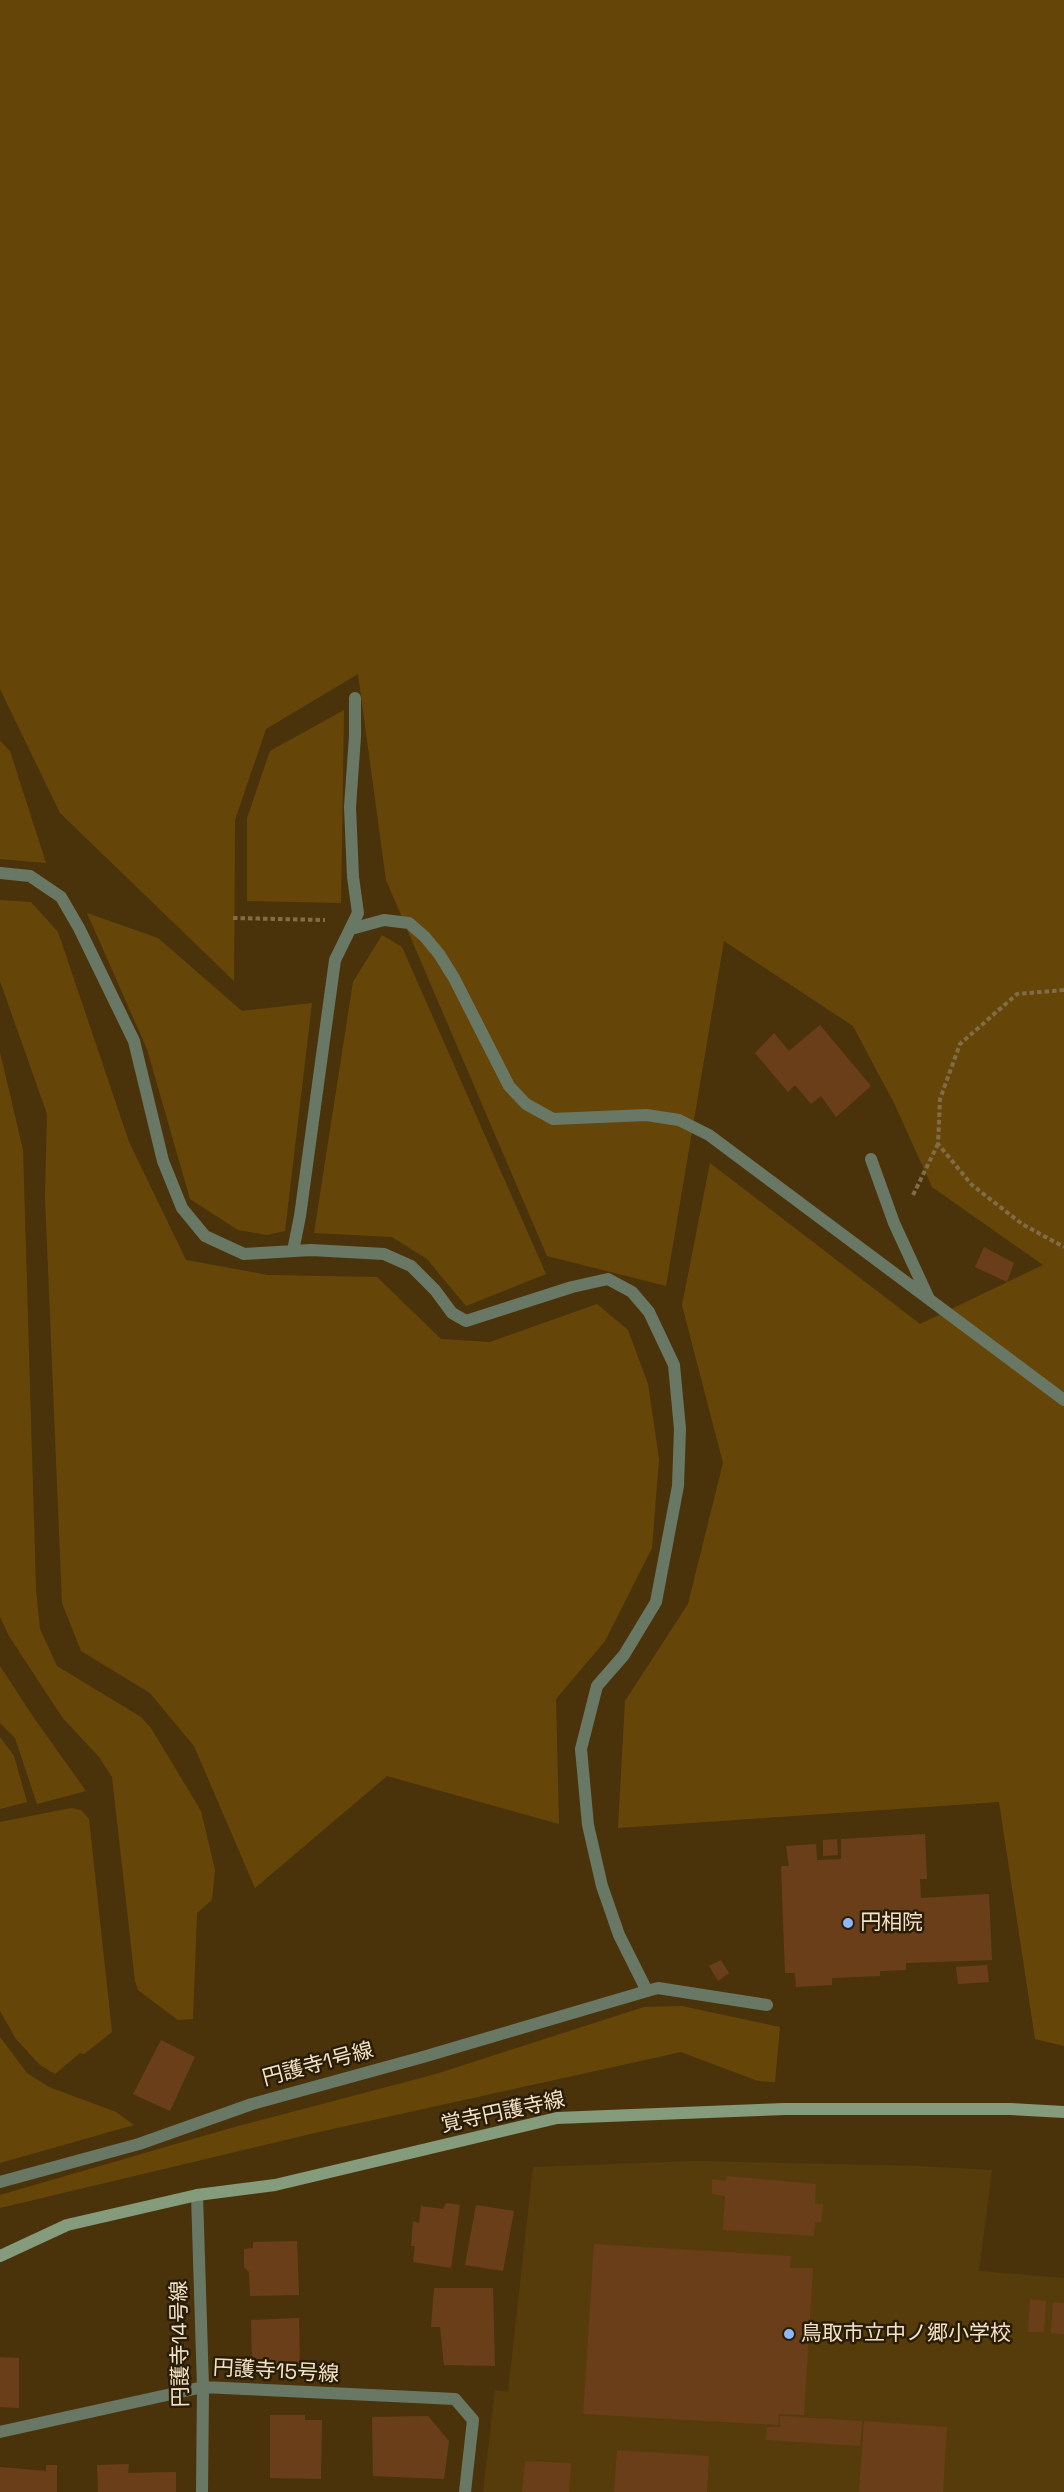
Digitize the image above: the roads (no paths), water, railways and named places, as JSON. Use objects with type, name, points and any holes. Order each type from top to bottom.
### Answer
[{"type":"street","points":[[292,1251],[300,1216],[335,960],[358,913],[353,877],[350,807],[356,736],[355,698]]},
{"type":"street","points":[[0,873],[30,876],[61,897],[79,928],[134,1041],[164,1161],[182,1208],[205,1236],[244,1254],[311,1250],[384,1254],[411,1266],[435,1290],[452,1313],[466,1320],[572,1287],[608,1279],[632,1292],[649,1312],[674,1365],[680,1429],[678,1486],[656,1602],[624,1655],[597,1686],[581,1749],[588,1825],[602,1886],[619,1935],[647,1991]]},
{"type":"street","points":[[352,925],[384,920],[409,923],[425,937],[454,978],[509,1086],[526,1104],[553,1119],[646,1115],[678,1120],[709,1135],[1064,1400]]},
{"type":"street","points":[[871,1159],[898,1232],[930,1302]]},
{"type":"street","name":"円護寺1号線","points":[[0,2182],[139,2144],[252,2104],[658,1988],[767,2005]]},
{"type":"street","name":"覚寺円護寺線","points":[[0,2256],[68,2225],[197,2195],[275,2185],[557,2118],[784,2109],[1011,2109],[1064,2112]]},
{"type":"street","name":"円護寺14号線","points":[[197,2195],[203,2387],[202,2492]]},
{"type":"street","name":"円護寺15号線","points":[[0,2432],[203,2387],[455,2399],[473,2420],[465,2492]]},
{"type":"place","name":"円相院","points":[[848,1923]]},
{"type":"place","name":"鳥取市立中ノ郷小学校","points":[[789,2334]]}]
